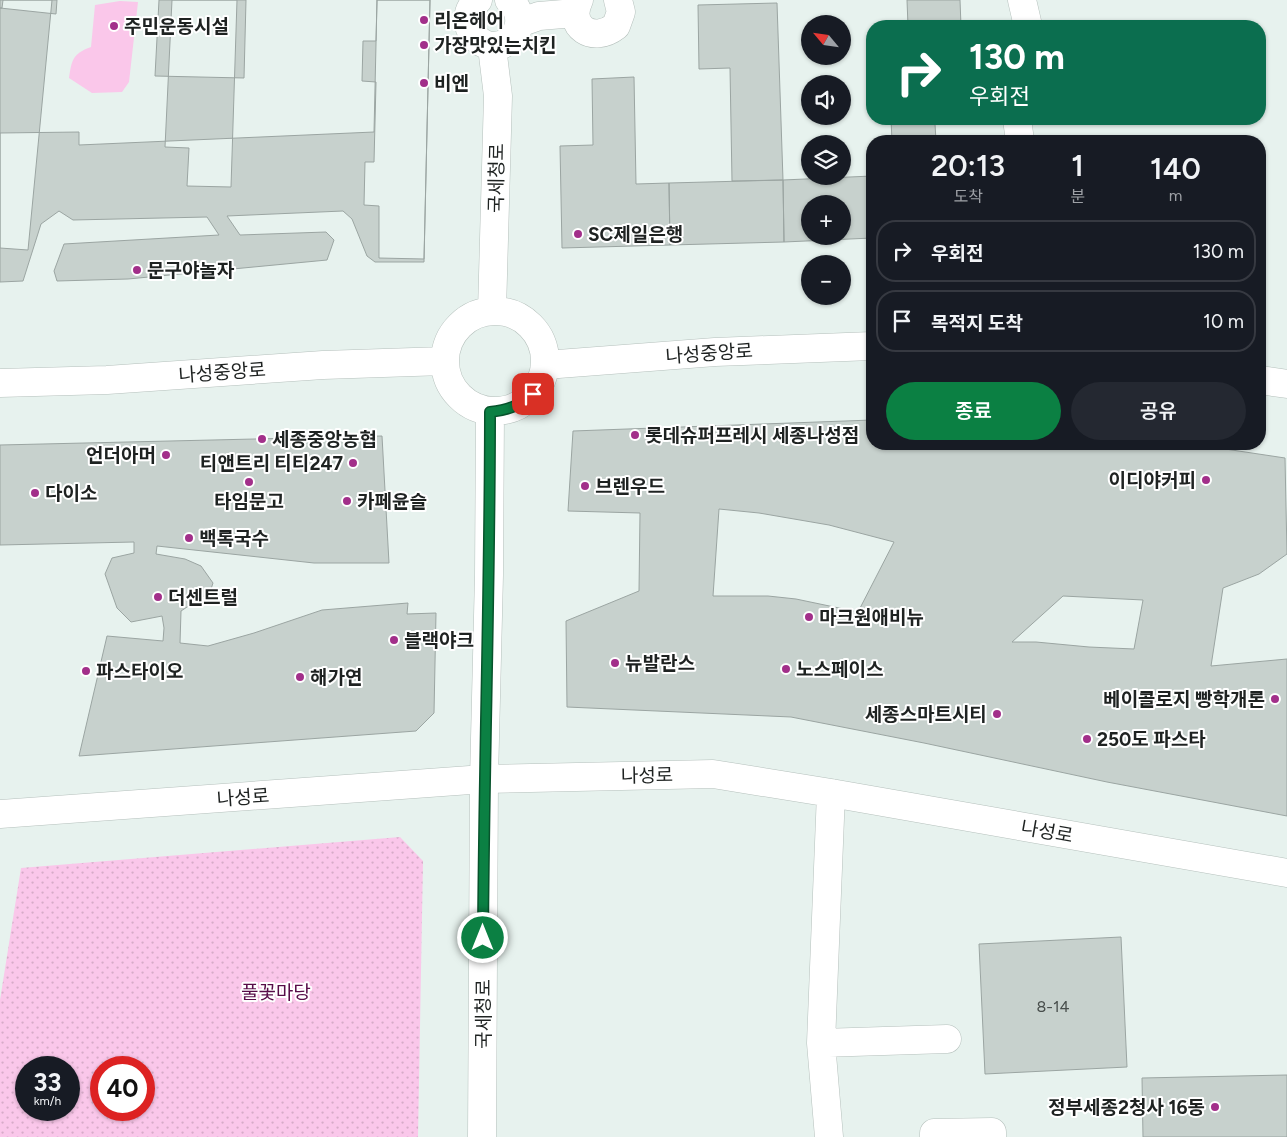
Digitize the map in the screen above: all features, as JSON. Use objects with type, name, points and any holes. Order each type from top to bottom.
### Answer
[{"type":"street","points":[[478,0],[470,10],[468,26],[477,40],[492,46],[501,46],[515,36],[514,12],[539,16],[577,6],[577,20],[581,27],[587,32],[602,34],[616,26],[620,19],[621,12],[618,0]]},
{"type":"street","points":[[1022,0],[1027,20]]},
{"type":"street","name":"국세청로","points":[[492,46],[498,96],[492,310]]},
{"type":"street","points":[[492,310],[509,312],[525,320],[537,333],[544,348],[545,365],[542,381],[533,394],[521,405],[506,410],[490,412],[476,408],[463,401],[453,389],[447,376],[444,361],[447,346],[454,332],[464,321],[492,310]]},
{"type":"street","name":"나성중앙로","points":[[545,365],[715,352],[866,346]]},
{"type":"street","name":"나성중앙로","points":[[0,383],[107,380],[323,365],[444,361]]},
{"type":"street","points":[[1266,381],[1287,384]]},
{"type":"street","name":"국세청로","points":[[482,1137],[484,779],[489,575],[490,412]]},
{"type":"street","name":"나성로","points":[[0,814],[484,779],[713,774],[832,793],[1287,873]]},
{"type":"street","points":[[829,1137],[821,1043],[832,793]]},
{"type":"street","points":[[821,1043],[947,1039]]},
{"type":"street","points":[[934,1137],[934,1134],[992,1132],[992,1137]]},
{"type":"green space","name":"주민운동시설","points":[[120,1],[138,2],[129,82],[122,92],[92,93],[69,78],[72,62],[76,55],[91,47],[95,5]]},
{"type":"green space","name":"풀꽃마당","points":[[400,837],[423,861],[418,1137],[0,1137],[0,1000],[21,868]]},
{"type":"building","points":[[0,0],[57,0],[56,14],[0,8]]},
{"type":"building","points":[[3,0],[52,0],[28,250],[0,248],[0,8],[2,8]]},
{"type":"building","points":[[159,0],[246,0],[244,78],[155,76]]},
{"type":"building","points":[[172,0],[237,0],[231,187],[187,186],[189,148],[165,147]]},
{"type":"building","points":[[377,0],[430,0],[424,259],[379,258],[379,206],[364,205],[365,162],[374,162],[376,82],[362,81],[363,41],[376,41]]},
{"type":"building","points":[[377,0],[430,0],[424,262],[375,262],[367,256],[352,219],[343,211],[227,216],[240,235],[326,232],[334,240],[327,260],[128,279],[57,281],[54,271],[64,244],[219,235],[207,217],[73,220],[59,211],[41,224],[23,281],[0,282],[0,133],[79,132],[79,145],[374,132]]},
{"type":"building","points":[[907,0],[960,0],[961,20],[908,20]]},
{"type":"building","points":[[777,3],[783,180],[732,181],[730,68],[699,69],[698,5]]},
{"type":"building","points":[[634,77],[636,184],[669,183],[670,245],[562,248],[560,146],[593,145],[592,79]]},
{"type":"building","points":[[891,125],[935,125],[936,135],[892,135]]},
{"type":"building","points":[[866,176],[866,238],[851,239],[851,195],[801,195],[801,241],[784,242],[783,180],[801,179],[801,185],[851,185],[851,177]]},
{"type":"building","points":[[783,180],[784,242],[670,245],[669,183]]},
{"type":"building","name":"마크원애비뉴","points":[[866,420],[866,450],[1232,450],[1285,458],[1287,554],[1259,574],[1223,588],[1211,666],[1287,659],[1287,816],[1107,782],[791,717],[567,707],[566,621],[639,591],[640,513],[568,511],[573,431]],"holes":[[[719,509],[759,513],[829,525],[894,542],[858,612],[796,599],[768,596],[713,596]],[[1063,596],[1143,600],[1134,649],[1012,642]]]},
{"type":"building","name":"더센트럴","points":[[382,436],[389,563],[314,563],[157,546],[156,554],[185,559],[201,566],[213,583],[210,592],[181,611],[180,643],[208,646],[322,610],[408,603],[407,614],[436,613],[434,713],[416,731],[79,756],[107,636],[163,641],[164,628],[162,616],[131,622],[117,608],[105,574],[112,558],[134,553],[134,542],[0,545],[0,445]]},
{"type":"building","points":[[1121,937],[1127,1067],[985,1074],[979,944]]},
{"type":"building","name":"정부세종2청사 16동","points":[[1287,1075],[1287,1137],[1143,1137],[1142,1078]]},
{"type":"place","name":"리온헤어","points":[[424,20]]},
{"type":"place","name":"주민운동시설","points":[[114,26]]},
{"type":"place","name":"가장맛있는치킨","points":[[424,45]]},
{"type":"place","name":"비엔","points":[[424,83]]},
{"type":"place","name":"SC제일은행","points":[[578,234]]},
{"type":"place","name":"문구야놀자","points":[[137,270]]},
{"type":"place","name":"롯데슈퍼프레시 세종나성점","points":[[635,435]]},
{"type":"place","name":"세종중앙농협","points":[[262,439]]},
{"type":"place","name":"언더아머","points":[[166,455]]},
{"type":"place","name":"티앤트리 티티247","points":[[353,463]]},
{"type":"place","name":"이디야커피","points":[[1206,480]]},
{"type":"place","name":"타임문고","points":[[249,482]]},
{"type":"place","name":"브렌우드","points":[[585,486]]},
{"type":"place","name":"다이소","points":[[35,493]]},
{"type":"place","name":"카페윤슬","points":[[347,501]]},
{"type":"place","name":"백록국수","points":[[189,538]]},
{"type":"place","name":"더센트럴","points":[[158,597]]},
{"type":"place","name":"마크원애비뉴","points":[[809,617]]},
{"type":"place","name":"블랙야크","points":[[394,640]]},
{"type":"place","name":"뉴발란스","points":[[615,663]]},
{"type":"place","name":"노스페이스","points":[[786,669]]},
{"type":"place","name":"파스타이오","points":[[86,671]]},
{"type":"place","name":"해가연","points":[[300,677]]},
{"type":"place","name":"베이콜로지 빵학개론","points":[[1275,699]]},
{"type":"place","name":"세종스마트시티","points":[[997,714]]},
{"type":"place","name":"250도 파스타","points":[[1087,739]]},
{"type":"place","name":"정부세종2청사 16동","points":[[1215,1107]]},
{"type":"route","points":[[483,938],[490,412],[506,410],[521,405],[533,394]]}]
